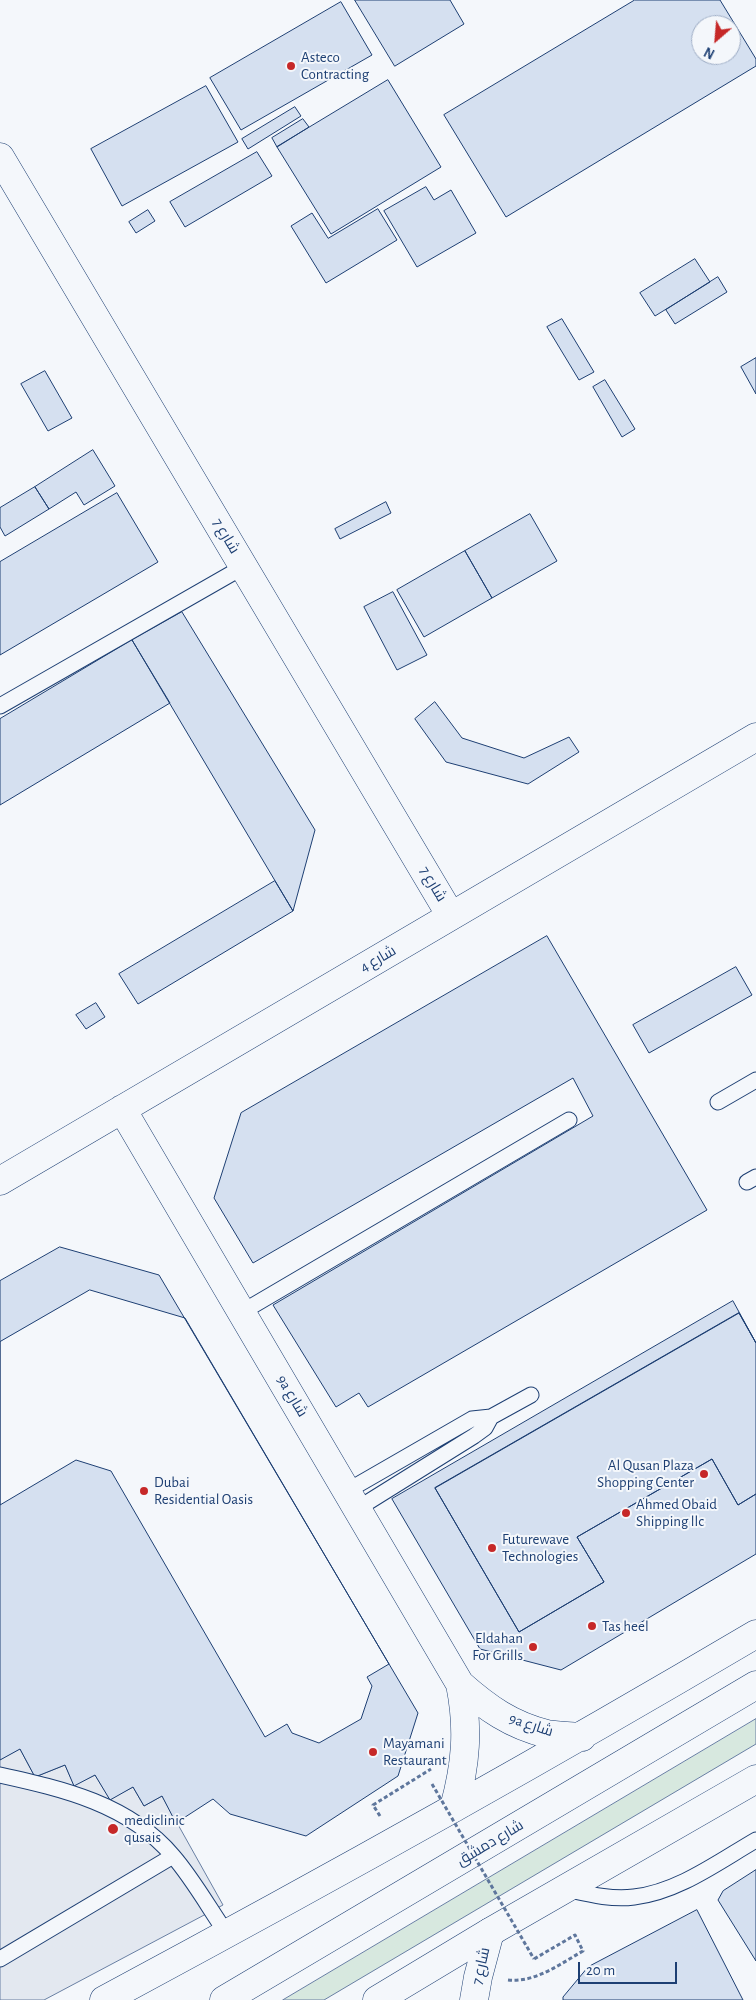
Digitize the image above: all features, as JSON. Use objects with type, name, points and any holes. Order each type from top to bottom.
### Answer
[{"type":"street","name":"شارع 7","points":[[4,175],[243,566],[451,916]]},
{"type":"street","name":"شارع 4","points":[[0,1180],[756,737]]},
{"type":"street","name":"9a شارع","points":[[122,1109],[460,1684],[486,1706],[516,1724],[548,1734],[582,1737]]},
{"type":"street","points":[[104,2000],[582,1737],[756,1634]]},
{"type":"street","name":"9a شارع","points":[[454,1808],[462,1778],[466,1748],[464,1705],[460,1684]]},
{"type":"street","name":"شارع دمشق","points":[[224,2000],[756,1685]]},
{"type":"street","points":[[377,2000],[490,1932],[756,1779]]},
{"type":"street","name":"شارع 7","points":[[474,2000],[483,1954],[490,1932]]},
{"type":"lane","points":[[0,706],[243,566]]},
{"type":"lane","points":[[718,1102],[756,1080]]},
{"type":"lane","points":[[242,1312],[569,1120]]},
{"type":"lane","points":[[352,1500],[480,1432],[491,1418],[532,1396]]},
{"type":"lane","points":[[352,1500],[472,1419],[491,1418]]},
{"type":"lane","points":[[0,1775],[80,1796],[102,1804],[137,1823],[153,1835],[173,1856],[227,1934]]},
{"type":"lane","points":[[565,1889],[610,1898],[633,1897],[654,1893],[675,1886],[756,1840]]},
{"type":"lane","points":[[0,1959],[173,1856]]},
{"type":"path","points":[[387,1811],[380,1816],[373,1805],[406,1784]]},
{"type":"path","points":[[424,1789],[432,1784],[534,1959],[575,1935],[583,1951],[546,1972]]},
{"type":"shaded area","points":[[756,1719],[756,1744],[324,2000],[283,2000]]},
{"type":"shaded area","points":[[20,1749],[35,1777],[65,1765],[74,1785],[95,1775],[110,1799],[133,1787],[144,1806],[162,1796],[223,1905],[44,2000],[0,2000],[0,1760]]},
{"type":"building","points":[[355,0],[450,0],[464,24],[395,66]]},
{"type":"building","points":[[635,0],[720,0],[729,15],[691,15],[691,65],[741,65],[741,34],[756,59],[756,66],[506,217],[444,115]]},
{"type":"building","name":"Asteco Contracting","points":[[341,2],[372,55],[241,130],[210,78]]},
{"type":"building","points":[[388,80],[441,167],[331,234],[277,147]]},
{"type":"building","points":[[206,86],[238,142],[122,206],[91,149]]},
{"type":"building","points":[[295,107],[301,116],[248,149],[242,139]]},
{"type":"building","points":[[303,119],[309,127],[277,147],[272,138]]},
{"type":"building","points":[[257,152],[272,176],[185,227],[170,202]]},
{"type":"building","points":[[426,187],[434,200],[451,190],[476,233],[417,267],[384,211]]},
{"type":"building","points":[[378,209],[397,240],[326,283],[291,226],[312,213],[328,238]]},
{"type":"building","points":[[148,210],[155,221],[136,233],[129,222]]},
{"type":"building","points":[[695,259],[710,282],[655,316],[640,293]]},
{"type":"building","points":[[718,277],[727,292],[675,324],[666,310]]},
{"type":"building","points":[[562,319],[594,372],[579,380],[547,327]]},
{"type":"building","points":[[756,358],[756,394],[741,367]]},
{"type":"building","points":[[45,371],[72,418],[48,431],[21,384]]},
{"type":"building","points":[[605,380],[635,429],[622,437],[593,387]]},
{"type":"building","points":[[93,450],[115,486],[84,505],[76,492],[49,509],[35,487]]},
{"type":"building","points":[[35,487],[49,509],[5,536],[0,527],[0,508]]},
{"type":"building","points":[[117,493],[158,562],[0,655],[0,562]]},
{"type":"building","points":[[386,502],[391,513],[340,539],[335,529]]},
{"type":"building","points":[[530,514],[557,561],[492,598],[465,551]]},
{"type":"building","points":[[465,551],[492,598],[424,637],[397,590]]},
{"type":"building","points":[[393,592],[427,655],[397,670],[364,607]]},
{"type":"building","points":[[182,612],[315,830],[293,911],[132,640]]},
{"type":"building","points":[[132,640],[170,703],[0,805],[0,719]]},
{"type":"building","points":[[435,702],[462,738],[524,758],[569,737],[579,752],[528,784],[446,762],[415,719]]},
{"type":"building","points":[[275,881],[293,911],[138,1004],[119,974]]},
{"type":"building","points":[[547,936],[707,1210],[368,1407],[359,1393],[336,1407],[273,1305],[593,1116],[573,1078],[253,1263],[214,1198],[241,1113]]},
{"type":"building","points":[[736,967],[752,995],[649,1053],[633,1025]]},
{"type":"building","points":[[96,1003],[105,1017],[86,1029],[76,1015]]},
{"type":"building","name":"Dubai Residential Oasis","points":[[60,1247],[159,1275],[418,1713],[398,1776],[306,1836],[230,1814],[213,1799],[176,1823],[162,1796],[144,1806],[133,1787],[110,1800],[95,1775],[74,1786],[65,1765],[35,1777],[20,1749],[0,1760],[0,1281]]},
{"type":"building","name":"Dubai Residential Oasis","points":[[90,1290],[185,1318],[389,1664],[367,1677],[372,1686],[361,1719],[319,1743],[292,1733],[287,1724],[265,1737],[111,1471],[76,1460],[0,1505],[0,1342]]},
{"type":"building","name":"Al Qusan Plaza Shopping Center","points":[[733,1301],[756,1343],[739,1313],[435,1488],[519,1632],[604,1582],[577,1537],[712,1459],[738,1505],[756,1494],[756,1554],[561,1670],[480,1649],[392,1499]]},
{"type":"building","points":[[739,1313],[756,1343],[756,1494],[738,1505],[712,1459],[577,1537],[604,1582],[519,1632],[435,1488]]},
{"type":"building","points":[[756,1870],[756,1961],[718,1900],[723,1891]]},
{"type":"building","points":[[697,1910],[743,2000],[563,2000],[563,1997],[588,1967]]},
{"type":"place","name":"Asteco Contracting","points":[[291,66]]},
{"type":"place","name":"Al Qusan Plaza Shopping Center","points":[[704,1474]]},
{"type":"place","name":"Dubai Residential Oasis","points":[[144,1491]]},
{"type":"place","name":"Ahmed Obaid Shipping llc","points":[[626,1513]]},
{"type":"place","name":"Futurewave Technologies","points":[[492,1548]]},
{"type":"place","name":"Tas heel","points":[[592,1626]]},
{"type":"place","name":"Eldahan For Grills","points":[[533,1647]]},
{"type":"place","name":"Mayamani Restaurant","points":[[373,1752]]},
{"type":"place","name":"mediclinic qusais","points":[[113,1829]]}]
